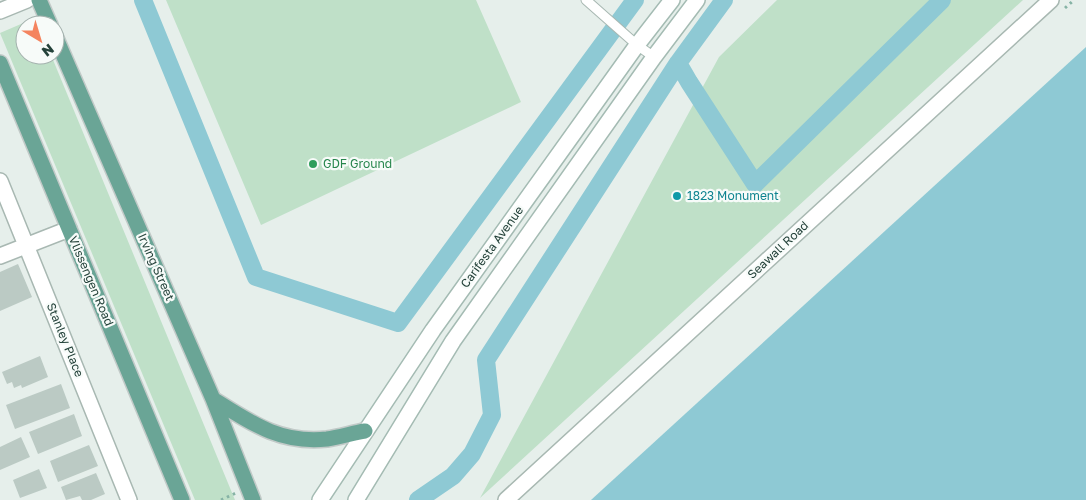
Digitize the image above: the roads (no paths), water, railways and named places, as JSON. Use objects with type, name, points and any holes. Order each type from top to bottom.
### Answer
[{"type":"main road","points":[[0,11],[27,0]]},
{"type":"main road","points":[[40,0],[46,15]]},
{"type":"main road","name":"Carifesta Avenue","points":[[320,500],[433,330],[636,45],[672,0]]},
{"type":"main road","name":"Carifesta Avenue","points":[[356,500],[453,341],[654,57],[697,0]]},
{"type":"main road","name":"Seawall Road","points":[[506,500],[1051,0]]},
{"type":"main road","name":"Irving Street","points":[[65,59],[213,398],[253,500]]},
{"type":"main road","name":"Vlissengen Road","points":[[0,63],[67,230],[182,500]]},
{"type":"main road","name":"Stanley Place","points":[[0,181],[30,244],[128,500]]},
{"type":"main road","points":[[0,256],[67,230]]},
{"type":"main road","points":[[213,398],[254,425],[276,435],[298,440],[327,439],[366,431]]},
{"type":"lane","points":[[586,0],[636,45],[654,57]]},
{"type":"water","points":[[1086,47],[1086,500],[591,500]]},
{"type":"waterway","points":[[143,0],[256,277],[398,323],[635,0]]},
{"type":"waterway","points":[[418,500],[453,476],[472,454],[492,415],[486,360],[678,63],[724,0]]},
{"type":"waterway","points":[[678,63],[755,184],[942,0]]},
{"type":"place","name":"GDF Ground","points":[[313,164]]},
{"type":"place","name":"1823 Monument","points":[[677,196]]}]
